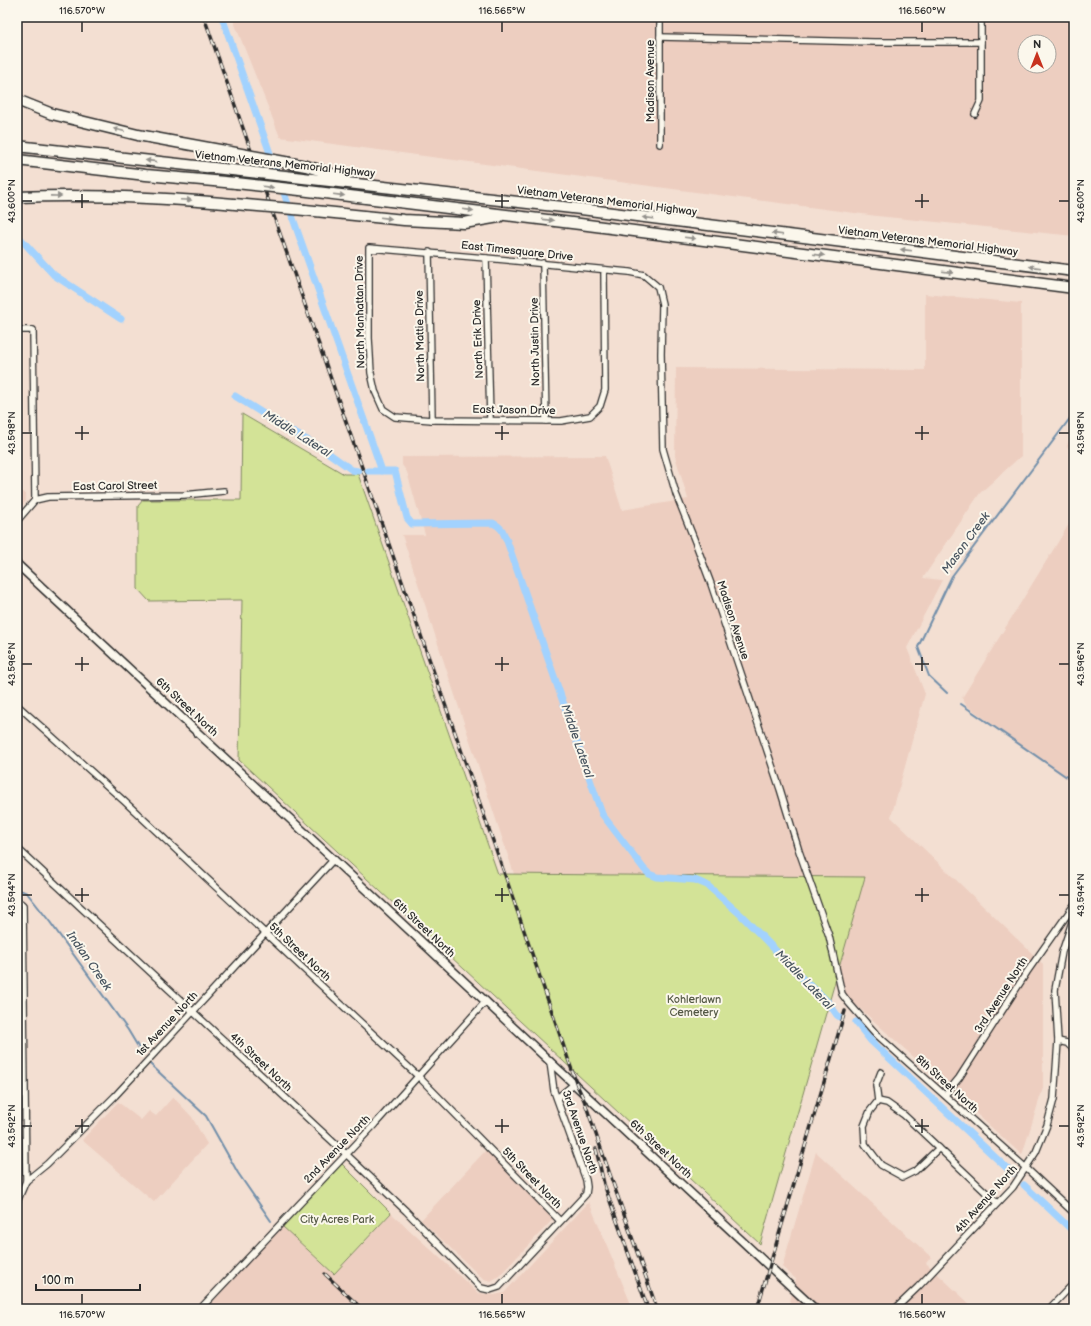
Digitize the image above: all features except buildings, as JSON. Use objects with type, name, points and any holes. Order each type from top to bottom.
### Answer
[{"type":"highway","points":[[17,100],[60,116],[138,134],[306,166],[365,184]]},
{"type":"highway","name":"Vietnam Veterans Memorial Highway","points":[[17,146],[581,209],[1074,272]]},
{"type":"highway","points":[[17,160],[146,175],[300,190],[509,215],[1074,289]]},
{"type":"highway","points":[[17,197],[49,195],[115,196],[196,200],[404,220],[464,223],[509,215]]},
{"type":"street","name":"Madison Avenue","points":[[660,17],[660,144]]},
{"type":"street","points":[[975,114],[981,101],[981,17]]},
{"type":"street","points":[[660,36],[874,42],[981,42]]},
{"type":"street","name":"East Timesquare Drive","points":[[369,248],[543,263],[644,275],[658,287]]},
{"type":"street","name":"North Manhattan Drive","points":[[369,248],[369,338],[371,373],[375,391],[379,398]]},
{"type":"street","name":"North Mattie Drive","points":[[429,252],[432,420]]},
{"type":"street","name":"North Erik Drive","points":[[486,258],[490,420]]},
{"type":"street","name":"North Justin Drive","points":[[543,263],[546,421]]},
{"type":"street","name":"East Jason Drive","points":[[379,398],[383,409],[395,418],[432,420],[561,421],[590,416],[600,406],[604,390],[604,270]]},
{"type":"street","name":"Madison Avenue","points":[[658,287],[662,304],[661,354],[663,449],[676,494],[711,584],[833,953]]},
{"type":"street","points":[[17,330],[33,330],[35,500],[17,521]]},
{"type":"street","name":"East Carol Street","points":[[35,500],[48,497],[184,495],[224,491]]},
{"type":"street","name":"6th Street North","points":[[17,564],[575,1083],[815,1309]]},
{"type":"street","name":"5th Street North","points":[[17,705],[129,806],[418,1076],[560,1221]]},
{"type":"street","name":"4th Street North","points":[[17,848],[346,1154],[406,1211],[481,1288],[490,1290]]},
{"type":"street","name":"1st Avenue North","points":[[17,1202],[26,1181],[47,1164],[115,1096],[334,859]]},
{"type":"street","points":[[17,900],[23,906],[26,1181]]},
{"type":"street","name":"3rd Avenue North","points":[[945,1095],[958,1078],[1027,972],[1074,905]]},
{"type":"street","name":"4th Avenue North","points":[[895,1309],[997,1204],[1012,1187],[1036,1152],[1052,1111],[1054,1099],[1058,1041],[1056,984],[1062,952],[1074,916]]},
{"type":"street","name":"8th Street North","points":[[833,953],[842,994],[876,1034],[1074,1213]]},
{"type":"street","name":"2nd Avenue North","points":[[200,1309],[346,1154],[486,1001]]},
{"type":"street","points":[[1058,1041],[1066,1043],[1074,1050]]},
{"type":"street","name":"3rd Avenue North","points":[[490,1290],[499,1287],[586,1194],[586,1180],[554,1091],[550,1060]]},
{"type":"street","points":[[881,1072],[876,1086],[878,1101],[870,1111],[864,1126],[865,1144],[881,1165],[903,1177],[915,1171],[939,1148]]},
{"type":"street","points":[[557,1098],[575,1083]]},
{"type":"street","points":[[878,1101],[887,1103],[904,1115],[997,1204]]},
{"type":"street","points":[[1049,1309],[1074,1283]]},
{"type":"shaded area","points":[[232,17],[1074,17],[1074,236],[877,216],[280,137]]},
{"type":"shaded area","points":[[925,294],[1021,303],[1021,456],[980,493],[923,578],[942,580],[907,648],[925,694],[891,817],[1043,964],[1043,1088],[1022,1155],[834,985],[864,877],[514,874],[402,535],[425,535],[407,472],[402,465],[402,457],[605,456],[622,510],[688,499],[675,456],[676,368],[925,370]]},
{"type":"shaded area","points":[[1074,429],[1074,454],[1067,446]]},
{"type":"shaded area","points":[[17,487],[26,495],[26,501],[17,511]]},
{"type":"shaded area","points":[[1074,516],[1074,784],[966,705],[962,698]]},
{"type":"shaded area","points":[[173,1097],[192,1117],[207,1144],[154,1202],[82,1140],[118,1102],[141,1120],[149,1111],[156,1116]]},
{"type":"shaded area","points":[[487,1149],[558,1214],[499,1276],[491,1281],[481,1277],[421,1220]]},
{"type":"shaded area","points":[[816,1152],[931,1257],[926,1263],[974,1308],[788,1309],[796,1279],[782,1267]]},
{"type":"shaded area","points":[[589,1202],[633,1309],[206,1309],[282,1226],[334,1274],[391,1213],[478,1293],[494,1295],[504,1293]]},
{"type":"green space","name":"Kohlerlawn Cemetery","points":[[242,414],[344,474],[358,474],[498,874],[865,877],[760,1244],[239,760],[242,600],[149,601],[138,589],[138,506],[143,500],[241,500]]},
{"type":"green space","name":"City Acres Park","points":[[341,1163],[391,1213],[334,1274],[282,1226]]},
{"type":"waterway","points":[[222,17],[382,471]]},
{"type":"waterway","name":"Middle Lateral","points":[[17,235],[54,275],[121,319]]},
{"type":"waterway","name":"Middle Lateral","points":[[235,396],[291,431],[320,447],[352,470],[358,471]]},
{"type":"waterway","name":"Mason Creek","points":[[947,693],[929,676],[918,647],[952,576],[1074,413]]},
{"type":"waterway","name":"Middle Lateral","points":[[368,471],[395,471],[407,518],[412,524],[493,523],[502,530],[602,814],[649,874],[657,877],[695,880],[707,885],[741,915],[805,981],[828,1002],[840,1017]]},
{"type":"waterway","name":"Mason Creek","points":[[961,704],[1074,782]]},
{"type":"waterway","name":"Indian Creek","points":[[17,889],[27,893],[50,922],[128,1030],[140,1050]]},
{"type":"waterway","name":"Middle Lateral","points":[[856,1022],[871,1041],[1012,1173]]},
{"type":"waterway","name":"Indian Creek","points":[[150,1064],[206,1116],[238,1173],[271,1221]]},
{"type":"waterway","name":"Middle Lateral","points":[[1024,1185],[1074,1232]]},
{"type":"railway","points":[[204,17],[506,878],[577,1085],[584,1100],[657,1309]]},
{"type":"railway","points":[[757,1309],[845,1011]]},
{"type":"railway","points":[[596,1149],[604,1184],[648,1309]]},
{"type":"railway","points":[[325,1274],[362,1309]]}]
